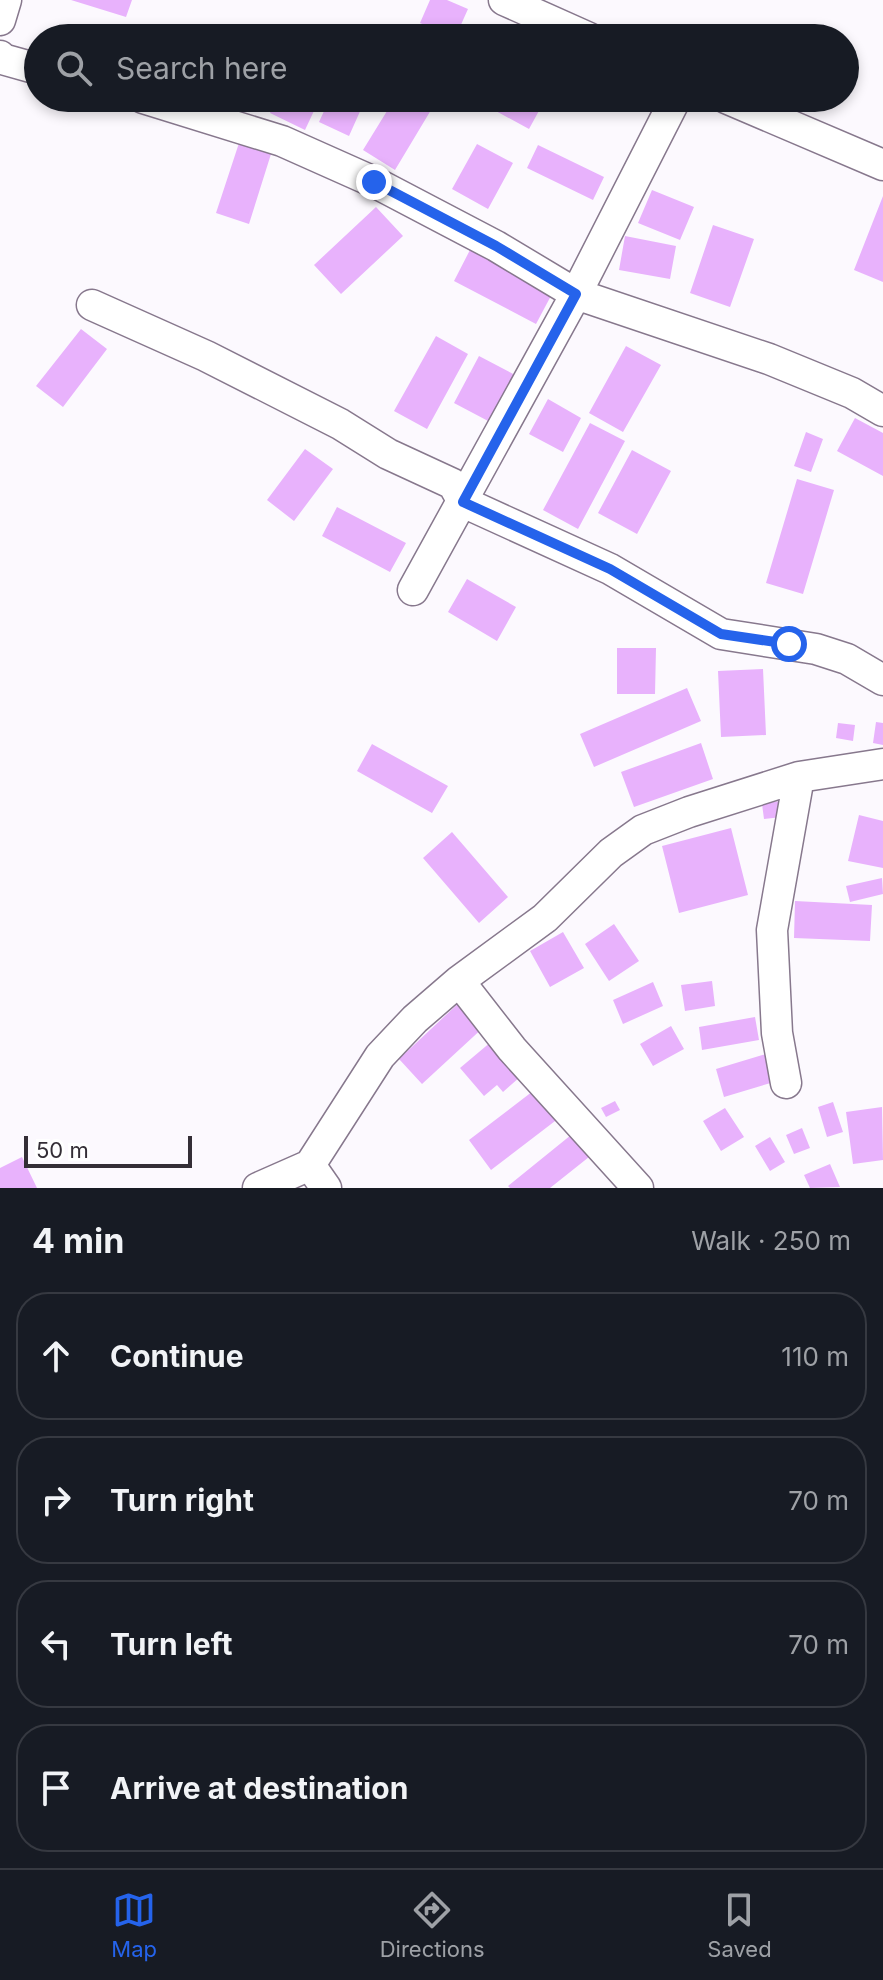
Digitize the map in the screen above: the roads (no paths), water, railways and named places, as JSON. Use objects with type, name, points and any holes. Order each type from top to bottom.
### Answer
[{"type":"street","points":[[0,20],[6,0]]},
{"type":"street","points":[[504,0],[558,24]]},
{"type":"street","points":[[0,56],[24,65]]},
{"type":"street","points":[[188,112],[282,141],[374,182],[496,246],[576,294],[769,359],[852,393],[883,411]]},
{"type":"street","points":[[413,590],[576,294],[669,112]]},
{"type":"street","points":[[759,112],[883,165]]},
{"type":"street","points":[[92,305],[206,356],[340,424],[388,454],[453,484],[463,502],[610,569],[721,634],[816,649],[847,659],[883,680]]},
{"type":"street","points":[[258,1188],[318,1177],[380,1056],[415,1019],[459,981],[545,918],[611,853],[643,830],[799,777],[883,764]]},
{"type":"street","points":[[786,1083],[777,1033],[772,930],[799,777]]},
{"type":"street","points":[[459,981],[512,1049],[638,1188]]}]
